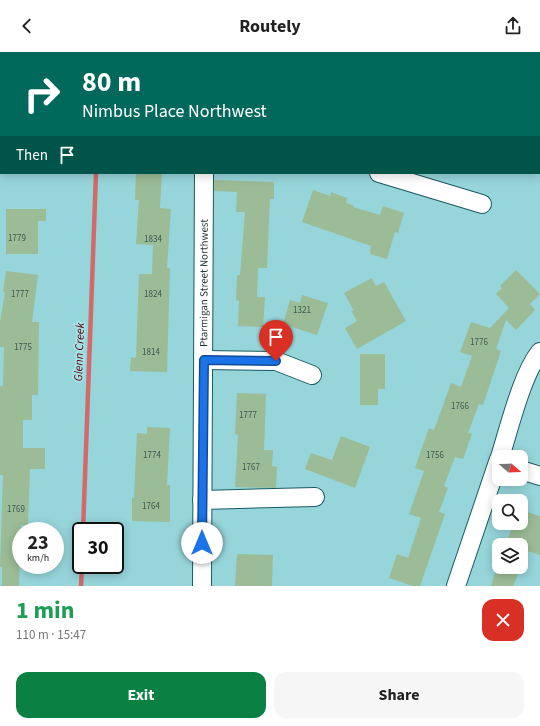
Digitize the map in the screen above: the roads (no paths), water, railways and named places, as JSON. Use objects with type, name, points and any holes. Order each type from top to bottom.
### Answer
[{"type":"street","name":"Ptarmigan Street Northwest","points":[[202,586],[204,174]]},
{"type":"street","points":[[382,174],[482,204]]},
{"type":"street","points":[[502,450],[525,379],[535,358],[540,352]]},
{"type":"street","points":[[204,360],[276,361],[312,375]]},
{"type":"street","points":[[528,472],[540,476]]},
{"type":"street","points":[[456,586],[492,481]]},
{"type":"street","points":[[202,500],[315,497]]},
{"type":"waterway","name":"Glenn Creek","points":[[83,522],[96,174]]},
{"type":"waterway","name":"Glenn Creek","points":[[81,586],[82,574]]}]
